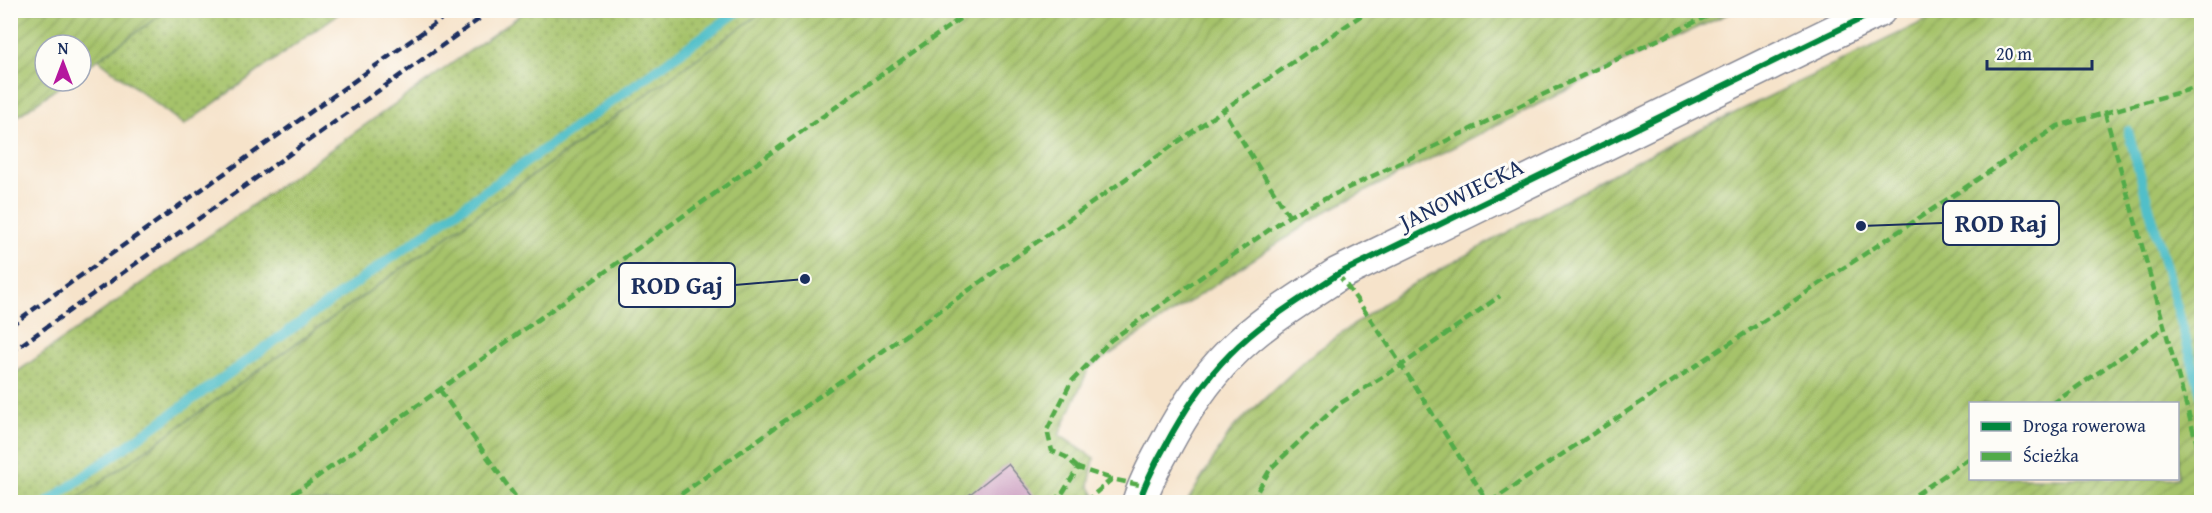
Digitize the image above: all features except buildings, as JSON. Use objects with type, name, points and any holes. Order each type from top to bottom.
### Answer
[{"type":"street","name":"JANOWIECKA","points":[[1139,502],[1144,486],[1176,425],[1209,378],[1231,352],[1278,314],[1338,274],[1879,10]]},
{"type":"green space","points":[[11,10],[166,10],[93,63],[93,33],[33,33],[33,93],[50,93],[11,121]]},
{"type":"green space","points":[[1947,10],[2201,11],[2201,502],[1187,502],[1232,429],[1310,356],[1401,291],[1638,160]]},
{"type":"green space","points":[[166,11],[342,11],[184,125],[98,59]]},
{"type":"green space","points":[[526,11],[764,11],[73,502],[11,502],[10,377]]},
{"type":"green space","points":[[764,11],[1734,11],[1623,62],[1328,210],[1089,368],[1059,435],[1094,458],[1089,485],[1098,502],[73,502]]},
{"type":"waterway","points":[[48,502],[740,10]]},
{"type":"waterway","points":[[2128,131],[2202,397]]},
{"type":"railway","points":[[10,326],[454,10]]},
{"type":"railway","points":[[10,353],[492,10]]},
{"type":"marked path","points":[[282,502],[972,10]]},
{"type":"marked path","points":[[1289,216],[1223,110],[1369,10]]},
{"type":"marked path","points":[[1078,468],[1066,457],[1052,451],[1047,430],[1071,382],[1111,340],[1289,216],[1720,10]]},
{"type":"marked path","points":[[1490,502],[2058,126],[2202,86]]},
{"type":"marked path","points":[[670,502],[1223,110]]},
{"type":"marked path","points":[[2105,113],[2202,462]]},
{"type":"marked path","points":[[1338,274],[1397,358],[1488,502]]},
{"type":"marked path","points":[[1251,502],[1271,468],[1339,404],[1402,365],[1500,296]]},
{"type":"marked path","points":[[2055,402],[2165,327]]},
{"type":"marked path","points":[[440,390],[519,502]]},
{"type":"marked path","points":[[1905,502],[1969,459]]},
{"type":"marked path","points":[[1052,502],[1062,494],[1078,468],[1112,479]]},
{"type":"marked path","points":[[1085,502],[1112,479],[1144,486]]},
{"type":"cycle path","points":[[1139,502],[1171,435],[1211,375],[1242,342],[1268,321],[1338,274],[1879,10]]},
{"type":"place","name":"ROD Raj","points":[[1861,226]]},
{"type":"place","name":"ROD Gaj","points":[[805,279]]}]
